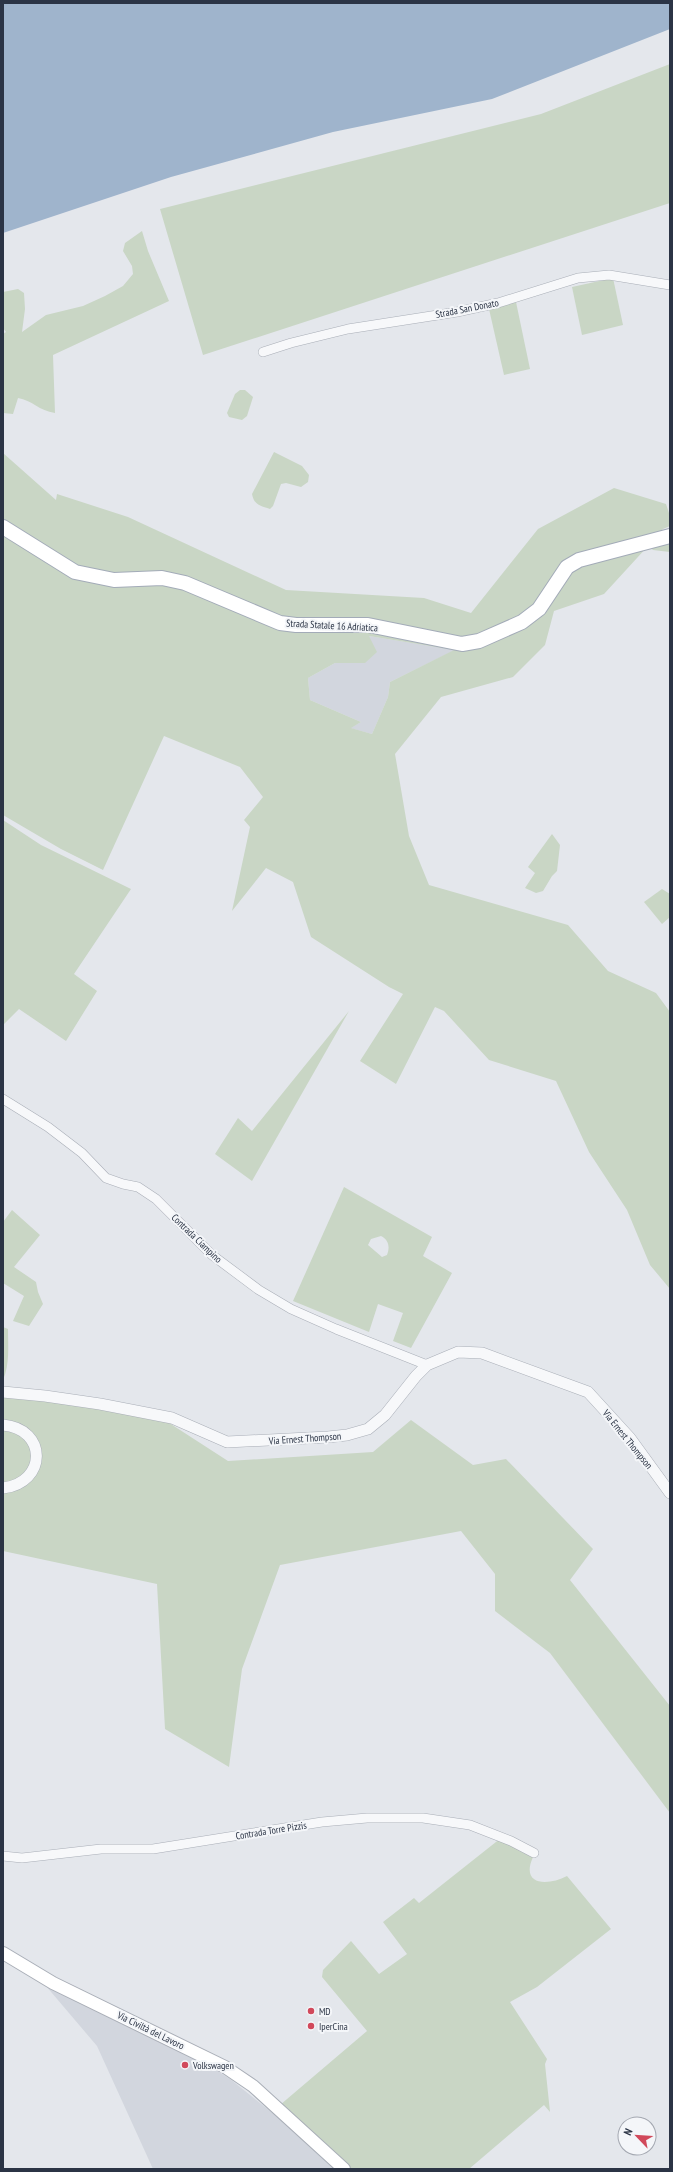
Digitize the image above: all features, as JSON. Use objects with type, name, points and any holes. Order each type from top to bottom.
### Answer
[{"type":"main road","name":"Strada Statale 16 Adriatica","points":[[3,527],[75,572],[114,580],[162,578],[185,583],[280,623],[296,626],[368,625],[462,644],[479,641],[522,622],[539,609],[567,567],[579,560],[670,536]]},
{"type":"main road","name":"Via Civiltà del Lavoro","points":[[3,1953],[53,1983],[225,2067],[253,2086],[344,2169]]},
{"type":"street","name":"Strada San Donato","points":[[263,352],[291,343],[348,329],[457,312],[498,303],[578,278],[609,275],[670,285]]},
{"type":"street","name":"Contrada Ciampino","points":[[3,1099],[48,1127],[82,1153],[106,1178],[138,1187],[156,1199],[212,1256],[259,1290],[291,1309],[336,1330],[427,1366]]},
{"type":"street","name":"Via Ernest Thompson","points":[[3,1392],[73,1400],[172,1418],[227,1442],[298,1440],[347,1436],[368,1429],[385,1415],[416,1376],[427,1366],[458,1352],[482,1353],[588,1392],[630,1438],[670,1493]]},
{"type":"street","points":[[3,1425],[16,1428],[29,1436],[32,1440],[37,1455],[33,1471],[24,1482],[14,1487],[3,1488]]},
{"type":"street","name":"Contrada Torre Pizzis","points":[[3,1856],[22,1858],[101,1850],[153,1849],[322,1822],[374,1818],[424,1818],[470,1825],[511,1841],[534,1853]]},
{"type":"shaded area","points":[[369,636],[455,650],[390,682],[388,697],[372,734],[350,728],[361,722],[310,700],[308,678],[335,663],[365,663]]},
{"type":"shaded area","points":[[46,1986],[132,2025],[195,2057],[230,2079],[285,2123],[335,2169],[153,2169],[97,2046]]},
{"type":"green space","points":[[670,64],[670,203],[203,355],[160,209],[541,114]]},
{"type":"green space","points":[[142,231],[148,251],[169,301],[53,355],[55,413],[44,410],[18,398],[13,414],[3,413],[3,334],[6,332],[3,328],[3,292],[18,289],[24,293],[25,309],[22,332],[46,315],[83,306],[123,286],[133,274],[132,266],[123,251],[125,243]]},
{"type":"green space","points":[[613,278],[623,325],[582,335],[572,287]]},
{"type":"green space","points":[[516,302],[530,369],[504,375],[489,309]]},
{"type":"green space","points":[[240,390],[245,390],[253,397],[247,416],[242,420],[229,417],[227,413],[235,394]]},
{"type":"green space","points":[[274,452],[302,466],[309,475],[308,482],[301,487],[286,483],[281,484],[273,506],[270,509],[256,503],[252,494]]},
{"type":"green space","points":[[3,453],[56,500],[57,494],[128,517],[286,590],[424,598],[471,613],[538,529],[614,488],[666,504],[670,516],[670,526],[663,529],[650,543],[670,538],[670,552],[653,550],[648,546],[604,594],[554,611],[545,645],[513,677],[441,697],[395,754],[409,836],[429,885],[568,925],[608,971],[656,993],[670,1012],[670,1289],[650,1265],[627,1210],[589,1152],[556,1081],[489,1060],[444,1011],[435,1007],[396,1084],[360,1061],[403,994],[389,987],[311,937],[293,882],[266,868],[232,911],[250,827],[244,820],[263,797],[240,767],[164,736],[103,870],[61,849],[3,815],[3,536],[70,576],[122,575],[97,572],[68,562],[3,520]],"holes":[[[369,636],[454,650],[390,682],[388,697],[372,734],[351,728],[361,722],[310,700],[308,678],[335,663],[365,663],[377,652]]]},
{"type":"green space","points":[[3,820],[41,845],[131,889],[74,974],[97,991],[66,1041],[19,1009],[3,1025]]},
{"type":"green space","points":[[552,834],[560,845],[557,871],[552,876],[543,891],[536,893],[525,888],[535,873],[528,867]]},
{"type":"green space","points":[[662,889],[670,894],[670,917],[662,924],[644,902]]},
{"type":"green space","points":[[349,1011],[252,1181],[215,1154],[238,1118],[252,1131]]},
{"type":"green space","points":[[344,1187],[432,1237],[423,1256],[452,1273],[411,1348],[393,1341],[403,1313],[378,1304],[369,1332],[293,1301]],"holes":[[[381,1236],[388,1244],[388,1249],[387,1255],[382,1257],[368,1245],[371,1239]]]},
{"type":"green space","points":[[12,1210],[40,1235],[14,1267],[36,1282],[43,1304],[29,1326],[13,1321],[24,1296],[3,1283],[3,1222]]},
{"type":"green space","points":[[3,1327],[8,1329],[8,1361],[3,1380]]},
{"type":"green space","points":[[3,1397],[50,1401],[163,1419],[228,1461],[373,1452],[411,1420],[473,1465],[506,1459],[593,1549],[570,1580],[670,1706],[670,1813],[550,1653],[495,1611],[495,1574],[461,1531],[280,1565],[242,1669],[229,1767],[165,1729],[157,1584],[3,1551]]},
{"type":"green space","points":[[501,1838],[533,1857],[530,1867],[530,1874],[538,1881],[552,1881],[567,1876],[611,1929],[537,1987],[510,2002],[547,2059],[545,2064],[550,2112],[544,2105],[469,2169],[349,2169],[280,2105],[367,2031],[322,1977],[323,1970],[351,1941],[379,1974],[407,1954],[383,1922],[414,1898],[419,1903]]},
{"type":"water","points":[[3,3],[670,3],[670,29],[492,99],[333,132],[171,177],[3,233]]},
{"type":"place","name":"MD","points":[[311,2011]]},
{"type":"place","name":"IperCina","points":[[311,2026]]},
{"type":"place","name":"Volkswagen","points":[[185,2065]]}]
